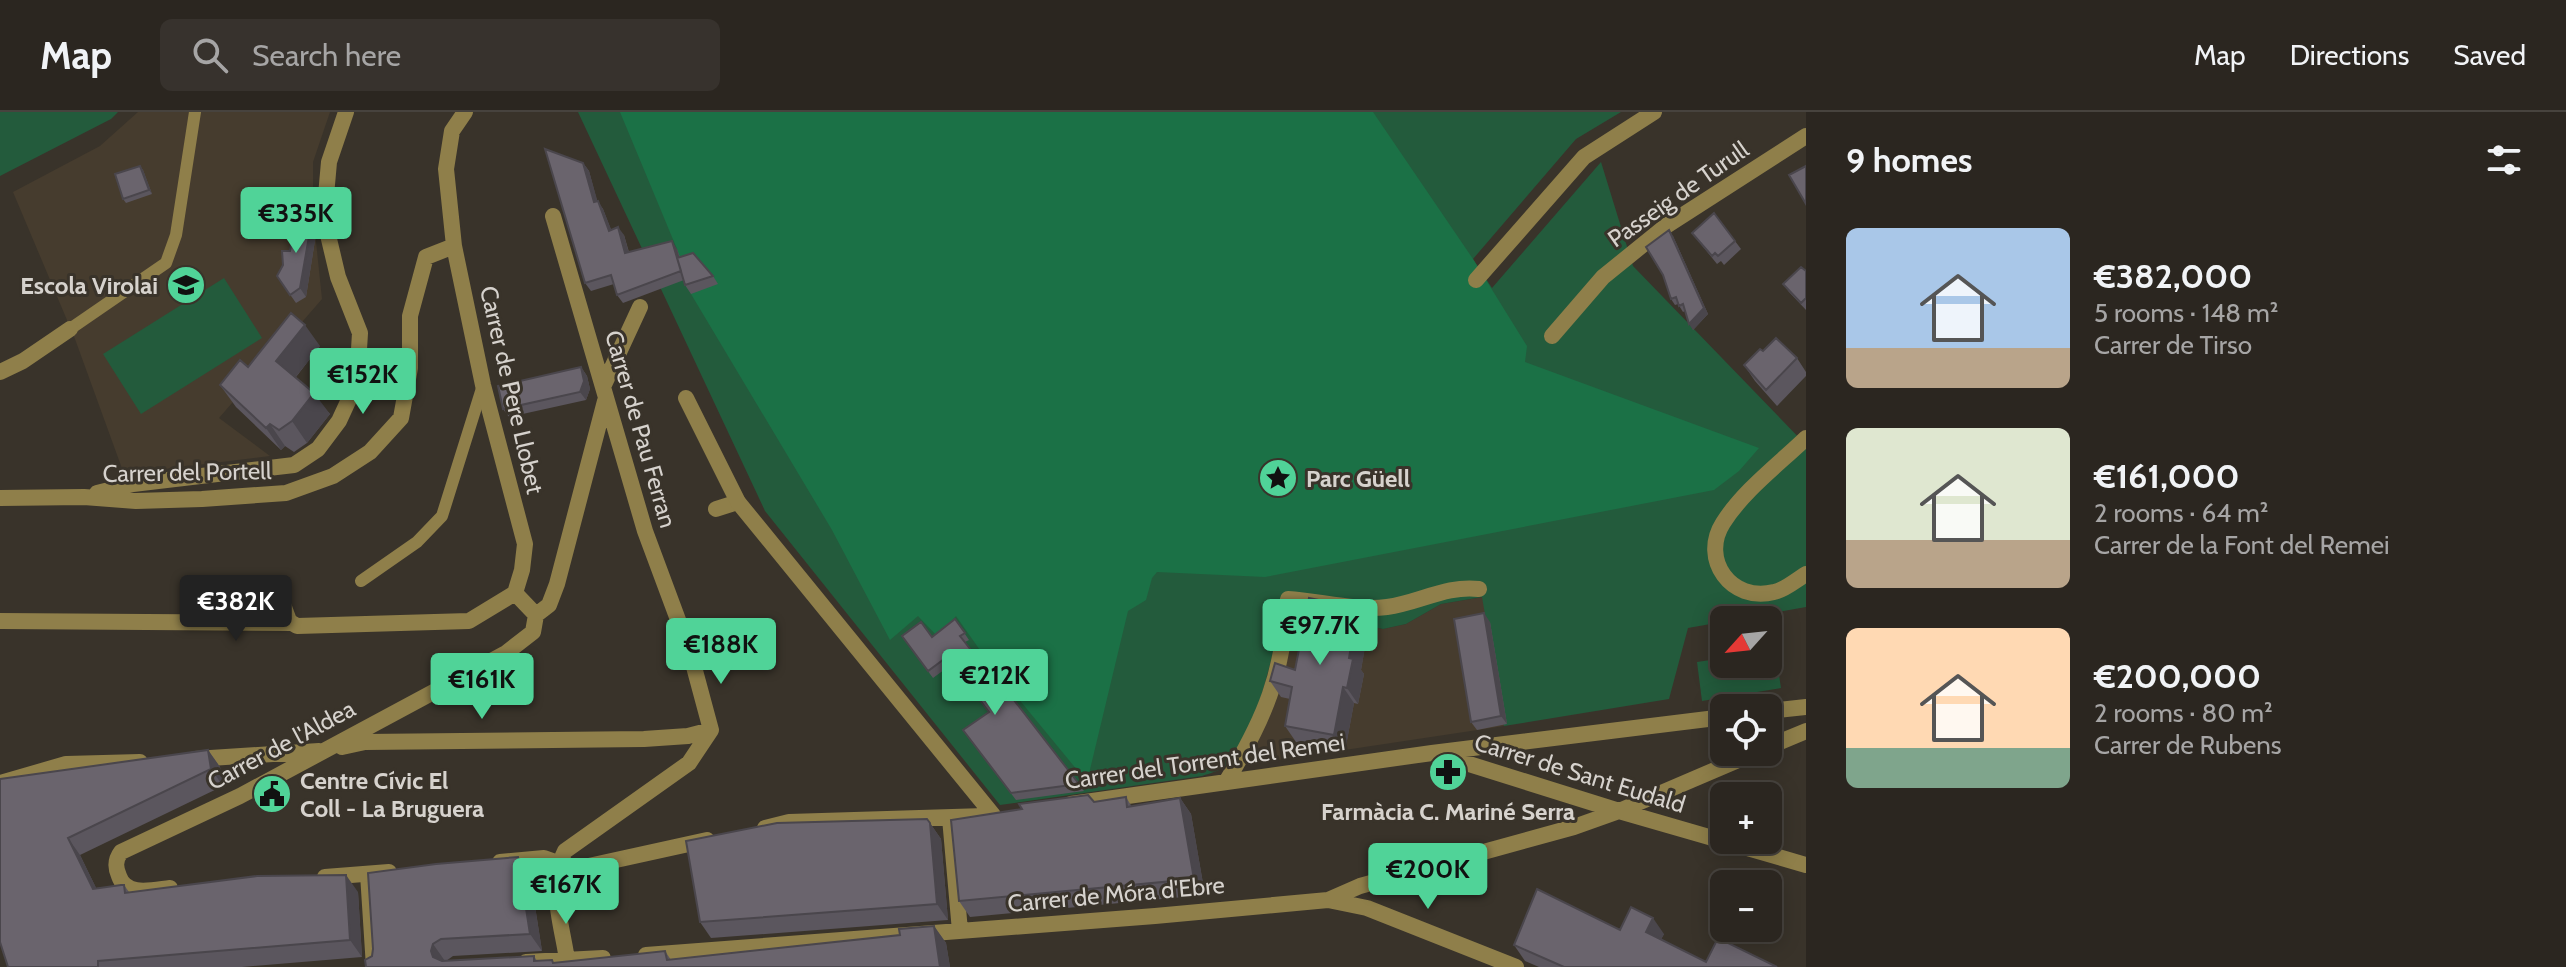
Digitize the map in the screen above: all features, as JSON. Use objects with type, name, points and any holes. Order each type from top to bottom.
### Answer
[{"type":"street","points":[[84,497],[133,484],[294,465],[318,449],[339,421],[357,382],[360,333],[338,277],[324,218],[329,162],[346,112]]},
{"type":"street","points":[[454,246],[446,169],[452,131],[465,112]]},
{"type":"street","points":[[1476,280],[1584,157],[1654,112]]},
{"type":"street","name":"Passeig de Turull","points":[[1552,336],[1603,277],[1666,226],[1806,136]]},
{"type":"street","name":"Carrer de Pau Ferran","points":[[553,216],[645,531],[690,652],[711,730]]},
{"type":"street","name":"Carrer del Portell","points":[[0,498],[248,502],[286,493],[333,476],[370,452],[401,418],[410,368],[410,316],[426,257],[454,246]]},
{"type":"street","name":"Carrer de Pere Llobet","points":[[454,246],[483,385],[525,544],[515,593]]},
{"type":"street","name":"Carrer de l'Aldea","points":[[185,887],[127,889],[116,865],[121,852],[240,796],[325,751],[506,653],[533,632],[536,615],[549,605],[557,584],[604,394],[640,307]]},
{"type":"street","points":[[0,372],[23,361],[70,329]]},
{"type":"street","points":[[490,863],[544,858],[575,869],[789,822],[1001,814],[738,502],[686,398]]},
{"type":"street","points":[[1806,438],[1741,501],[1722,523],[1714,544],[1716,562],[1725,578],[1742,590],[1758,594],[1775,592],[1806,574]]},
{"type":"street","points":[[716,509],[738,502]]},
{"type":"street","points":[[1226,782],[1249,744],[1270,699],[1278,672],[1288,599],[1372,609],[1392,607],[1465,587],[1479,589]]},
{"type":"street","points":[[0,621],[292,623],[297,626],[469,621],[515,593],[536,615]]},
{"type":"street","points":[[1782,710],[1806,707]]},
{"type":"street","name":"Carrer del Torrent del Remei","points":[[1056,806],[1432,753],[1710,719]]},
{"type":"street","points":[[183,760],[325,751],[365,742],[644,739],[688,736],[711,730]]},
{"type":"street","points":[[568,963],[557,879],[559,863],[568,848],[689,763],[711,730]]},
{"type":"street","points":[[1782,741],[1806,731]]},
{"type":"street","name":"Carrer de Sant Eudald","points":[[1432,753],[1806,865]]},
{"type":"street","points":[[0,783],[66,764],[152,761]]},
{"type":"street","name":"Carrer de Móra d'Ebre","points":[[509,963],[568,963],[1328,900],[1360,886],[1574,827],[1724,766]]},
{"type":"street","points":[[950,818],[960,931]]},
{"type":"street","points":[[307,879],[399,872]]},
{"type":"street","points":[[368,874],[374,967]]},
{"type":"street","points":[[1328,900],[1367,908],[1516,967]]},
{"type":"lane","points":[[70,329],[166,263],[176,235],[195,112]]},
{"type":"lane","points":[[361,581],[417,542],[442,516],[483,385]]},
{"type":"lane","points":[[285,604],[292,623]]},
{"type":"shaded area","name":"Escola Virolai","points":[[138,112],[330,112],[313,162],[313,213],[322,299],[219,418],[270,456],[124,474],[75,339],[13,192],[100,146]]},
{"type":"shaded area","points":[[1483,597],[1504,726],[1245,765],[1275,704],[1296,611],[1383,629],[1406,624],[1441,604]]},
{"type":"green space","points":[[0,112],[118,112],[111,119],[0,176]]},
{"type":"green space","name":"Parc Güell","points":[[578,112],[1621,112],[1576,139],[1473,259],[1492,288],[1601,162],[1633,266],[1806,445],[1806,607],[1782,611],[1782,606],[1710,606],[1710,624],[1688,628],[1669,699],[1504,726],[1482,597],[1441,604],[1406,624],[1383,629],[1296,611],[1283,612],[1269,670],[1249,730],[1224,767],[1202,776],[1000,805],[765,511]]},
{"type":"green space","name":"Parc Güell","points":[[620,112],[1373,112],[1473,259],[1527,346],[1525,362],[1759,448],[1739,471],[1714,490],[1265,577],[1157,572],[1152,578],[1146,600],[1128,611],[1087,782],[989,663],[956,616],[938,637],[918,616],[890,640],[832,530],[691,294],[677,249]]},
{"type":"green space","points":[[224,278],[262,338],[141,414],[103,354]]},
{"type":"green space","points":[[1710,660],[1710,678],[1779,678],[1781,688],[1745,694],[1710,694],[1710,700],[1702,701],[1697,662]]},
{"type":"building","points":[[545,149],[583,163],[594,202],[598,201],[609,231],[618,227],[625,253],[672,241],[681,271],[617,295],[611,275],[585,283]]},
{"type":"building","points":[[140,166],[149,190],[123,199],[115,174]]},
{"type":"building","points":[[1806,166],[1806,204],[1789,175]]},
{"type":"building","points":[[297,212],[308,214],[311,225],[300,288],[290,295],[277,276],[283,265],[282,251],[290,251]]},
{"type":"building","points":[[1714,213],[1735,241],[1718,256],[1715,253],[1712,256],[1692,233]]},
{"type":"building","points":[[1669,230],[1704,308],[1689,324],[1683,304],[1679,306],[1676,297],[1671,299],[1663,275],[1646,247]]},
{"type":"building","points":[[693,253],[713,276],[685,285],[677,258]]},
{"type":"building","points":[[1801,267],[1806,271],[1806,298],[1801,303],[1783,284]]},
{"type":"building","points":[[291,313],[305,325],[276,361],[314,393],[292,421],[279,430],[270,424],[266,428],[220,385],[240,360],[248,367]]},
{"type":"building","points":[[1776,338],[1797,358],[1766,390],[1744,365]]},
{"type":"building","points":[[581,367],[584,381],[580,392],[503,409],[498,386]]},
{"type":"building","points":[[1309,598],[1358,608],[1349,658],[1353,659],[1347,688],[1343,687],[1334,735],[1285,726],[1292,687],[1270,681],[1275,663],[1295,670]]},
{"type":"building","points":[[1484,613],[1501,716],[1471,722],[1454,619]]},
{"type":"building","points":[[955,619],[965,633],[960,636],[1079,784],[1011,793],[963,730],[989,712],[947,657],[928,671],[902,636],[921,622],[932,637]]},
{"type":"building","points":[[208,750],[211,769],[68,838],[93,889],[124,885],[125,893],[257,876],[346,875],[350,940],[98,961],[98,967],[8,967],[0,942],[0,779]]},
{"type":"building","points":[[1088,795],[1094,802],[1126,797],[1127,807],[1180,798],[1194,879],[959,901],[951,820],[1022,809],[1019,804]]},
{"type":"building","points":[[927,819],[930,823],[937,904],[700,922],[686,841],[777,823]]},
{"type":"building","points":[[518,857],[530,934],[441,939],[433,944],[433,957],[442,961],[534,956],[534,961],[552,960],[553,963],[665,951],[667,960],[900,935],[899,929],[934,926],[940,967],[366,967],[365,960],[372,956],[373,949],[368,873]]},
{"type":"building","points":[[1537,889],[1620,930],[1631,907],[1653,918],[1646,932],[1706,962],[1716,942],[1726,942],[1777,967],[1564,967],[1514,945]]},
{"type":"place","name":"Escola Virolai","points":[[186,285]]},
{"type":"place","name":"Parc Güell","points":[[1278,478]]},
{"type":"place","name":"Farmàcia C. Mariné Serra","points":[[1448,772]]},
{"type":"place","name":"Centre Cívic El Coll - La Bruguera","points":[[272,794]]}]
